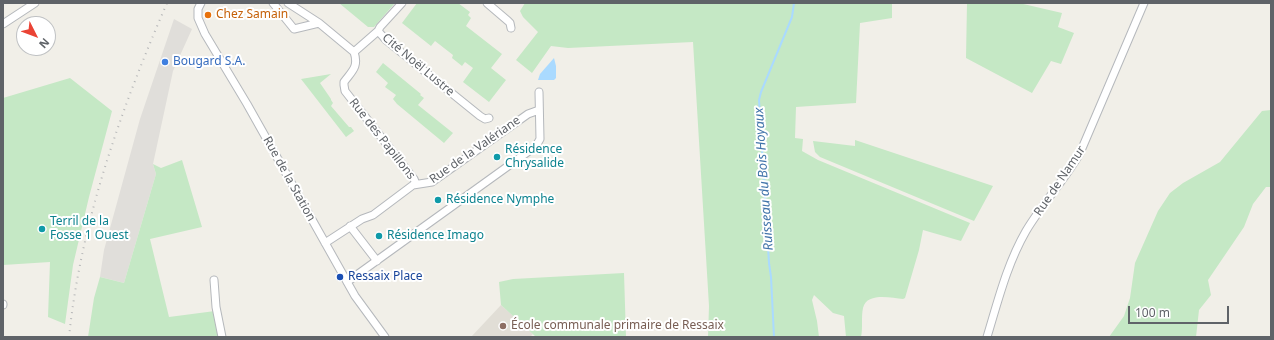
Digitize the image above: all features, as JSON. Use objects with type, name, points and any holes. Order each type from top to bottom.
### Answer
[{"type":"street","points":[[3,24],[34,3]]},
{"type":"street","name":"Rue de la Station","points":[[201,3],[198,9],[198,18],[205,34],[347,282],[359,302],[385,337]]},
{"type":"street","points":[[273,3],[294,29],[318,23]]},
{"type":"street","points":[[288,3],[318,23],[354,52],[378,31]]},
{"type":"street","name":"Cité Noël Lustre","points":[[402,3],[380,26],[378,31],[386,40],[480,116],[489,118]]},
{"type":"street","points":[[487,3],[510,23],[511,28]]},
{"type":"street","name":"Rue de Namur","points":[[987,337],[1004,279],[1015,252],[1026,231],[1080,153],[1144,3]]},
{"type":"street","name":"Rue des Papillons","points":[[354,52],[355,67],[344,82],[345,91],[414,179],[416,184]]},
{"type":"street","name":"Rue de la Valériane","points":[[347,282],[536,146],[540,139],[539,92]]},
{"type":"street","name":"Rue de la Valériane","points":[[325,244],[350,226],[373,215],[416,184],[432,182],[528,114],[539,110]]},
{"type":"street","points":[[350,226],[377,261]]},
{"type":"street","points":[[214,280],[216,307],[222,337]]},
{"type":"shaded area","points":[[174,19],[192,29],[173,71],[153,164],[156,174],[124,283],[100,277],[104,250],[140,119]]},
{"type":"shaded area","name":"École communale primaire de Ressaix","points":[[501,305],[533,334],[530,337],[471,337]]},
{"type":"green space","points":[[339,3],[395,3],[374,27],[368,27]]},
{"type":"green space","points":[[417,3],[458,3],[470,12],[468,15],[471,18],[466,26],[502,54],[491,68],[506,80],[489,102],[463,82],[473,68],[465,62],[462,66],[452,58],[453,55],[435,41],[431,46],[402,23]]},
{"type":"green space","points":[[525,3],[892,3],[892,18],[860,23],[856,103],[796,107],[795,138],[803,139],[802,151],[818,160],[970,223],[961,241],[923,230],[919,250],[905,298],[880,297],[869,300],[865,303],[862,311],[861,337],[846,337],[844,316],[833,313],[814,295],[812,300],[819,337],[708,337],[709,306],[693,42],[568,48],[551,46],[532,73],[516,60],[538,32],[523,17],[520,11]]},
{"type":"green space","points":[[967,3],[1019,3],[1062,13],[1058,27],[1074,33],[1061,64],[1051,61],[1032,93],[966,58]]},
{"type":"green space","points":[[383,63],[421,94],[420,95],[424,98],[418,105],[453,133],[444,143],[393,99],[396,95],[385,87],[388,83],[376,72]]},
{"type":"green space","points":[[331,74],[320,83],[333,103],[331,106],[354,131],[346,137],[301,79]]},
{"type":"green space","name":"Terril de la Fosse 1 Ouest","points":[[70,78],[112,111],[73,265],[65,324],[48,317],[50,262],[3,265],[3,98]]},
{"type":"green space","points":[[1271,110],[1271,187],[1266,187],[1253,204],[1244,227],[1208,280],[1211,295],[1199,310],[1196,337],[1109,337],[1124,316],[1130,298],[1135,263],[1158,211],[1170,193],[1183,183],[1220,162],[1262,111]]},
{"type":"green space","points":[[855,140],[993,186],[974,221],[820,157],[815,152],[813,141],[855,146]]},
{"type":"green space","points":[[182,160],[202,227],[150,239],[169,317],[215,311],[220,337],[88,337],[94,298],[100,277],[124,283],[156,174],[153,164],[161,168]]},
{"type":"green space","points":[[624,273],[626,337],[536,337],[501,305],[499,282],[513,279]]},
{"type":"water","points":[[554,58],[556,78],[554,80],[538,80],[540,74]]},
{"type":"waterway","name":"Ruisseau du Bois Hoyaux","points":[[774,337],[759,100],[792,17],[794,3]]},
{"type":"railway","points":[[69,337],[83,251],[105,166],[134,84],[167,3]]},
{"type":"place","name":"Chez Samain","points":[[208,15]]},
{"type":"place","name":"Bougard S.A.","points":[[165,62]]},
{"type":"place","name":"Résidence Chrysalide","points":[[497,157]]},
{"type":"place","name":"Résidence Nymphe","points":[[438,200]]},
{"type":"place","name":"Terril de la Fosse 1 Ouest","points":[[42,229]]},
{"type":"place","name":"Résidence Imago","points":[[379,236]]},
{"type":"place","name":"Ressaix Place","points":[[340,277]]},
{"type":"place","name":"École communale primaire de Ressaix","points":[[503,326]]}]
